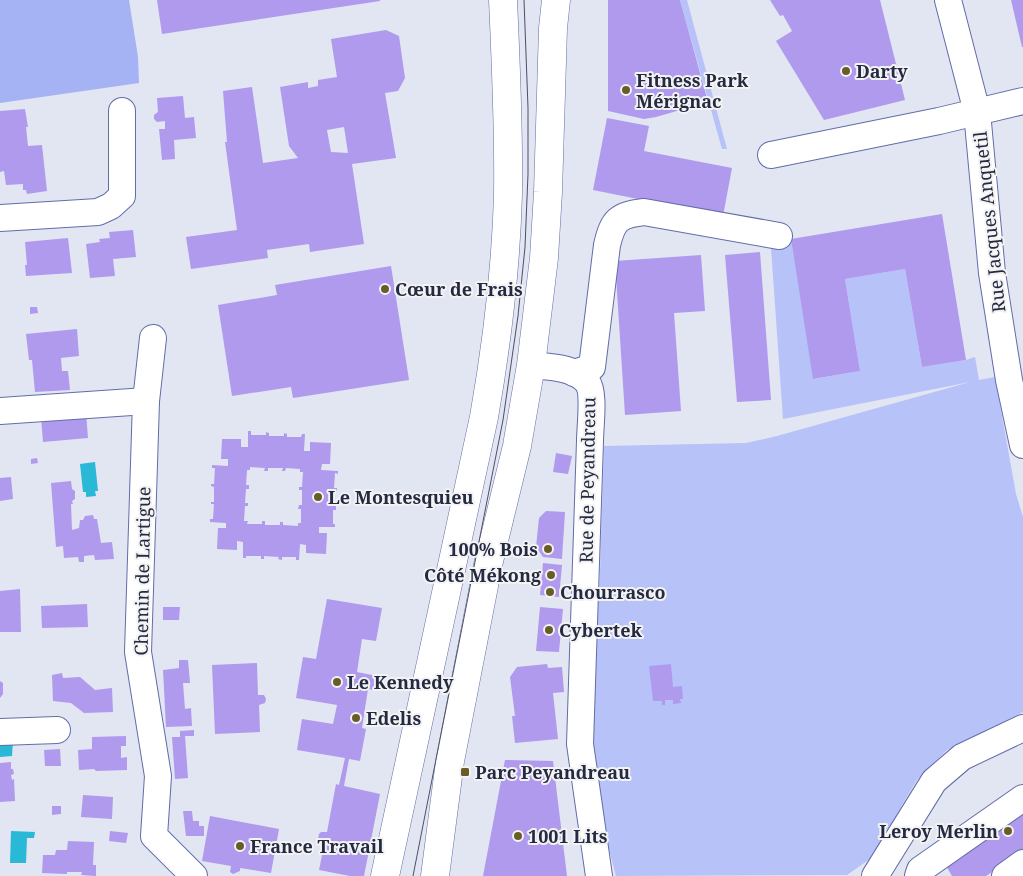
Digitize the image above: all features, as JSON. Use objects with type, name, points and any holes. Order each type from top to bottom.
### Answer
[{"type":"main road","points":[[385,876],[484,416],[500,305],[508,194],[508,102],[503,0]]},
{"type":"main road","points":[[539,0],[543,147],[548,192]]},
{"type":"main road","points":[[435,876],[450,761],[488,565],[517,446],[531,365],[544,258],[553,28],[556,0]]},
{"type":"main road","points":[[404,876],[425,762],[419,715]]},
{"type":"street","name":"Rue Jacques Anquetil","points":[[948,0],[977,112],[992,273],[1023,445]]},
{"type":"street","points":[[771,156],[1023,101]]},
{"type":"street","points":[[0,218],[98,212],[111,206],[122,196],[122,111]]},
{"type":"street","points":[[574,373],[592,367],[607,245],[611,228],[617,220],[628,214],[644,212],[779,236]]},
{"type":"street","name":"Chemin de Lartigue","points":[[154,338],[146,402],[138,652],[158,776],[154,836],[194,876]]},
{"type":"street","name":"Rue de Peyandreau","points":[[531,365],[554,367],[574,373],[587,382],[590,391],[580,744],[599,876]]},
{"type":"street","points":[[0,411],[146,402]]},
{"type":"street","points":[[875,876],[934,780],[962,757],[1023,728]]},
{"type":"street","points":[[0,732],[57,730]]},
{"type":"street","points":[[918,876],[920,870],[1023,798]]},
{"type":"street","points":[[1005,876],[1023,862]]},
{"type":"shaded area","points":[[0,0],[129,0],[138,57],[139,83],[0,103]]},
{"type":"shaded area","points":[[680,0],[687,0],[727,149],[722,149]]},
{"type":"shaded area","points":[[791,239],[814,379],[860,371],[845,279],[905,269],[922,367],[975,357],[979,380],[995,377],[1016,494],[1023,517],[1023,712],[947,750],[917,780],[877,854],[847,875],[616,876],[598,798],[591,729],[596,603],[599,602],[604,446],[746,443],[970,382],[783,419],[771,248]]},
{"type":"shaded area","points":[[95,462],[98,491],[95,491],[96,496],[86,497],[86,492],[83,492],[80,464]]},
{"type":"shaded area","points":[[13,741],[12,756],[0,757],[0,742]]},
{"type":"shaded area","points":[[11,831],[35,832],[34,838],[27,838],[26,863],[10,863]]},
{"type":"building","points":[[157,0],[380,0],[380,1],[162,34]]},
{"type":"building","points":[[608,0],[680,0],[708,102],[644,119],[608,111]]},
{"type":"building","name":"Darty","points":[[770,0],[880,0],[905,100],[824,120],[776,41],[792,31],[783,15],[780,16]]},
{"type":"building","points":[[1011,0],[1023,0],[1023,47],[1022,47]]},
{"type":"building","points":[[386,30],[399,36],[405,78],[398,91],[385,93],[396,158],[352,164],[364,244],[310,252],[309,244],[267,250],[268,258],[191,269],[186,237],[237,230],[225,142],[227,142],[223,91],[252,87],[263,163],[298,158],[289,146],[280,87],[308,82],[308,88],[318,86],[318,80],[337,77],[331,39]],"holes":[[[344,127],[348,153],[331,152],[327,130]]]},
{"type":"building","points":[[183,96],[185,118],[194,117],[196,138],[174,140],[175,159],[162,160],[159,129],[165,129],[165,121],[157,122],[154,119],[154,115],[158,112],[157,98]]},
{"type":"building","points":[[25,109],[28,127],[26,127],[28,146],[42,145],[47,191],[27,194],[26,190],[23,190],[23,184],[6,185],[4,171],[0,172],[0,111]]},
{"type":"building","points":[[607,118],[649,126],[644,151],[732,168],[723,216],[593,190]]},
{"type":"building","points":[[942,214],[966,360],[922,367],[905,269],[845,279],[860,371],[813,379],[791,239]]},
{"type":"building","points":[[133,230],[136,257],[113,259],[115,276],[90,278],[86,244],[100,242],[99,239],[110,238],[109,232]]},
{"type":"building","points":[[68,238],[72,273],[26,276],[25,242]]},
{"type":"building","points":[[760,252],[771,400],[737,402],[725,255]]},
{"type":"building","points":[[701,255],[705,311],[674,313],[681,411],[625,415],[615,261]]},
{"type":"building","points":[[391,266],[409,380],[293,398],[291,387],[232,396],[218,305],[277,295],[275,285]]},
{"type":"building","points":[[30,307],[37,307],[38,313],[30,314]]},
{"type":"building","points":[[77,329],[79,356],[61,358],[62,371],[68,371],[70,390],[35,392],[32,360],[29,360],[26,334]]},
{"type":"building","points":[[86,413],[88,438],[43,442],[41,417]]},
{"type":"building","name":"Le Montesquieu","points":[[248,431],[251,431],[251,435],[266,435],[266,432],[269,433],[269,436],[284,436],[284,433],[287,434],[287,437],[301,437],[302,434],[305,434],[304,451],[310,451],[310,442],[331,443],[330,464],[322,464],[321,470],[338,471],[338,474],[335,473],[334,488],[337,488],[337,492],[334,492],[333,506],[336,506],[336,510],[333,510],[333,524],[335,524],[335,527],[319,527],[319,533],[327,533],[326,554],[306,553],[306,545],[300,544],[299,560],[296,560],[296,557],[282,557],[282,560],[278,559],[279,557],[264,556],[264,559],[261,559],[261,556],[246,556],[246,558],[243,558],[243,542],[237,541],[237,550],[217,549],[218,528],[226,528],[226,523],[210,522],[210,519],[213,519],[214,504],[211,504],[211,502],[214,502],[214,487],[211,484],[214,484],[215,468],[212,468],[212,465],[228,466],[228,459],[221,459],[222,439],[241,439],[241,447],[248,447]],"holes":[[[250,467],[265,468],[264,471],[268,471],[268,468],[283,468],[282,471],[285,471],[286,468],[300,469],[300,472],[303,472],[302,487],[299,487],[299,490],[302,490],[302,505],[299,505],[298,509],[301,509],[301,523],[298,523],[298,526],[283,525],[283,522],[280,522],[280,525],[265,525],[265,521],[262,521],[262,524],[247,524],[248,521],[244,521],[245,506],[248,506],[248,503],[245,503],[246,489],[249,489],[249,485],[246,485],[247,470],[250,470]]]},
{"type":"building","points":[[556,453],[572,456],[568,474],[553,472]]},
{"type":"building","points":[[37,458],[38,463],[31,464],[31,459]]},
{"type":"building","points":[[11,477],[13,499],[0,501],[0,478]]},
{"type":"building","points":[[71,481],[72,489],[75,491],[75,499],[72,501],[73,504],[71,504],[72,530],[79,528],[80,520],[83,520],[85,516],[93,515],[94,519],[97,519],[101,543],[112,542],[114,559],[95,560],[94,555],[84,556],[84,562],[79,562],[78,557],[64,558],[63,546],[56,547],[51,483]]},
{"type":"building","points":[[546,511],[565,512],[562,559],[543,557],[536,547],[539,518]]},
{"type":"building","points":[[543,563],[562,565],[559,597],[540,595]]},
{"type":"building","points":[[20,589],[21,632],[0,632],[0,591]]},
{"type":"building","name":"Le Kennedy","points":[[327,599],[382,608],[376,641],[362,639],[357,672],[377,676],[374,690],[368,689],[362,728],[366,729],[360,761],[349,759],[344,786],[380,794],[364,876],[350,876],[319,870],[325,841],[318,839],[319,834],[327,832],[336,784],[339,785],[345,758],[297,750],[302,719],[333,724],[337,705],[296,698],[303,657],[316,659]]},
{"type":"building","points":[[87,604],[88,627],[42,628],[41,606]]},
{"type":"building","points":[[163,607],[180,607],[179,620],[163,620]]},
{"type":"building","name":"Cybertek","points":[[540,607],[563,609],[559,652],[536,651]]},
{"type":"building","points":[[179,660],[188,660],[190,683],[183,683],[185,709],[191,708],[192,726],[166,727],[163,670],[179,668]]},
{"type":"building","points":[[257,663],[258,695],[264,695],[266,699],[265,703],[259,705],[260,732],[215,734],[212,665]]},
{"type":"building","points":[[547,664],[548,668],[562,667],[564,692],[553,693],[558,739],[515,743],[512,716],[515,716],[510,677],[517,667]]},
{"type":"building","points":[[671,664],[673,687],[682,686],[683,699],[680,699],[681,703],[673,704],[673,700],[665,700],[665,705],[662,705],[662,701],[653,701],[649,666]]},
{"type":"building","points":[[62,673],[63,678],[80,677],[95,690],[112,688],[113,712],[84,713],[71,703],[53,701],[52,675]]},
{"type":"building","points":[[0,681],[3,683],[3,694],[0,698]]},
{"type":"building","points":[[194,730],[194,736],[185,736],[188,778],[175,779],[172,737],[180,737],[180,731]]},
{"type":"building","points":[[126,736],[126,746],[121,746],[121,758],[127,757],[127,770],[79,770],[78,750],[92,749],[92,737]]},
{"type":"building","points":[[60,749],[61,766],[45,766],[44,750]]},
{"type":"building","points":[[505,760],[553,761],[567,876],[483,876]]},
{"type":"building","points":[[11,762],[11,769],[13,769],[14,774],[11,775],[12,780],[14,779],[15,801],[0,802],[0,763]]},
{"type":"building","points":[[83,795],[113,797],[112,819],[81,817]]},
{"type":"building","points":[[52,806],[61,806],[61,814],[52,815]]},
{"type":"building","points":[[183,811],[192,811],[193,821],[199,821],[199,826],[204,826],[204,836],[186,836]]},
{"type":"building","name":"Leroy Merlin","points":[[1023,811],[1023,851],[986,876],[952,876],[945,864]]},
{"type":"building","name":"France Travail","points":[[210,816],[279,829],[271,873],[240,868],[240,871],[233,874],[230,872],[231,866],[202,861]]},
{"type":"building","points":[[110,831],[128,833],[126,843],[109,841]]},
{"type":"building","points":[[68,841],[94,842],[93,865],[96,865],[96,876],[81,875],[82,872],[67,872],[67,874],[42,873],[43,855],[55,855],[56,850],[67,850]]},
{"type":"tram line","points":[[413,876],[503,420],[518,316],[525,247],[528,174],[528,108],[524,0]]},
{"type":"place","name":"Darty","points":[[846,71]]},
{"type":"place","name":"Fitness Park Mérignac","points":[[626,90]]},
{"type":"place","name":"Cœur de Frais","points":[[385,289]]},
{"type":"place","name":"Le Montesquieu","points":[[318,497]]},
{"type":"place","name":"100% Bois","points":[[548,549]]},
{"type":"place","name":"Côté Mékong","points":[[551,575]]},
{"type":"place","name":"Chourrasco","points":[[550,592]]},
{"type":"place","name":"Cybertek","points":[[549,630]]},
{"type":"place","name":"Le Kennedy","points":[[337,682]]},
{"type":"place","name":"Edelis","points":[[356,718]]},
{"type":"place","name":"Parc Peyandreau","points":[[465,772]]},
{"type":"place","name":"Leroy Merlin","points":[[1008,831]]},
{"type":"place","name":"1001 Lits","points":[[518,836]]},
{"type":"place","name":"France Travail","points":[[240,846]]}]
